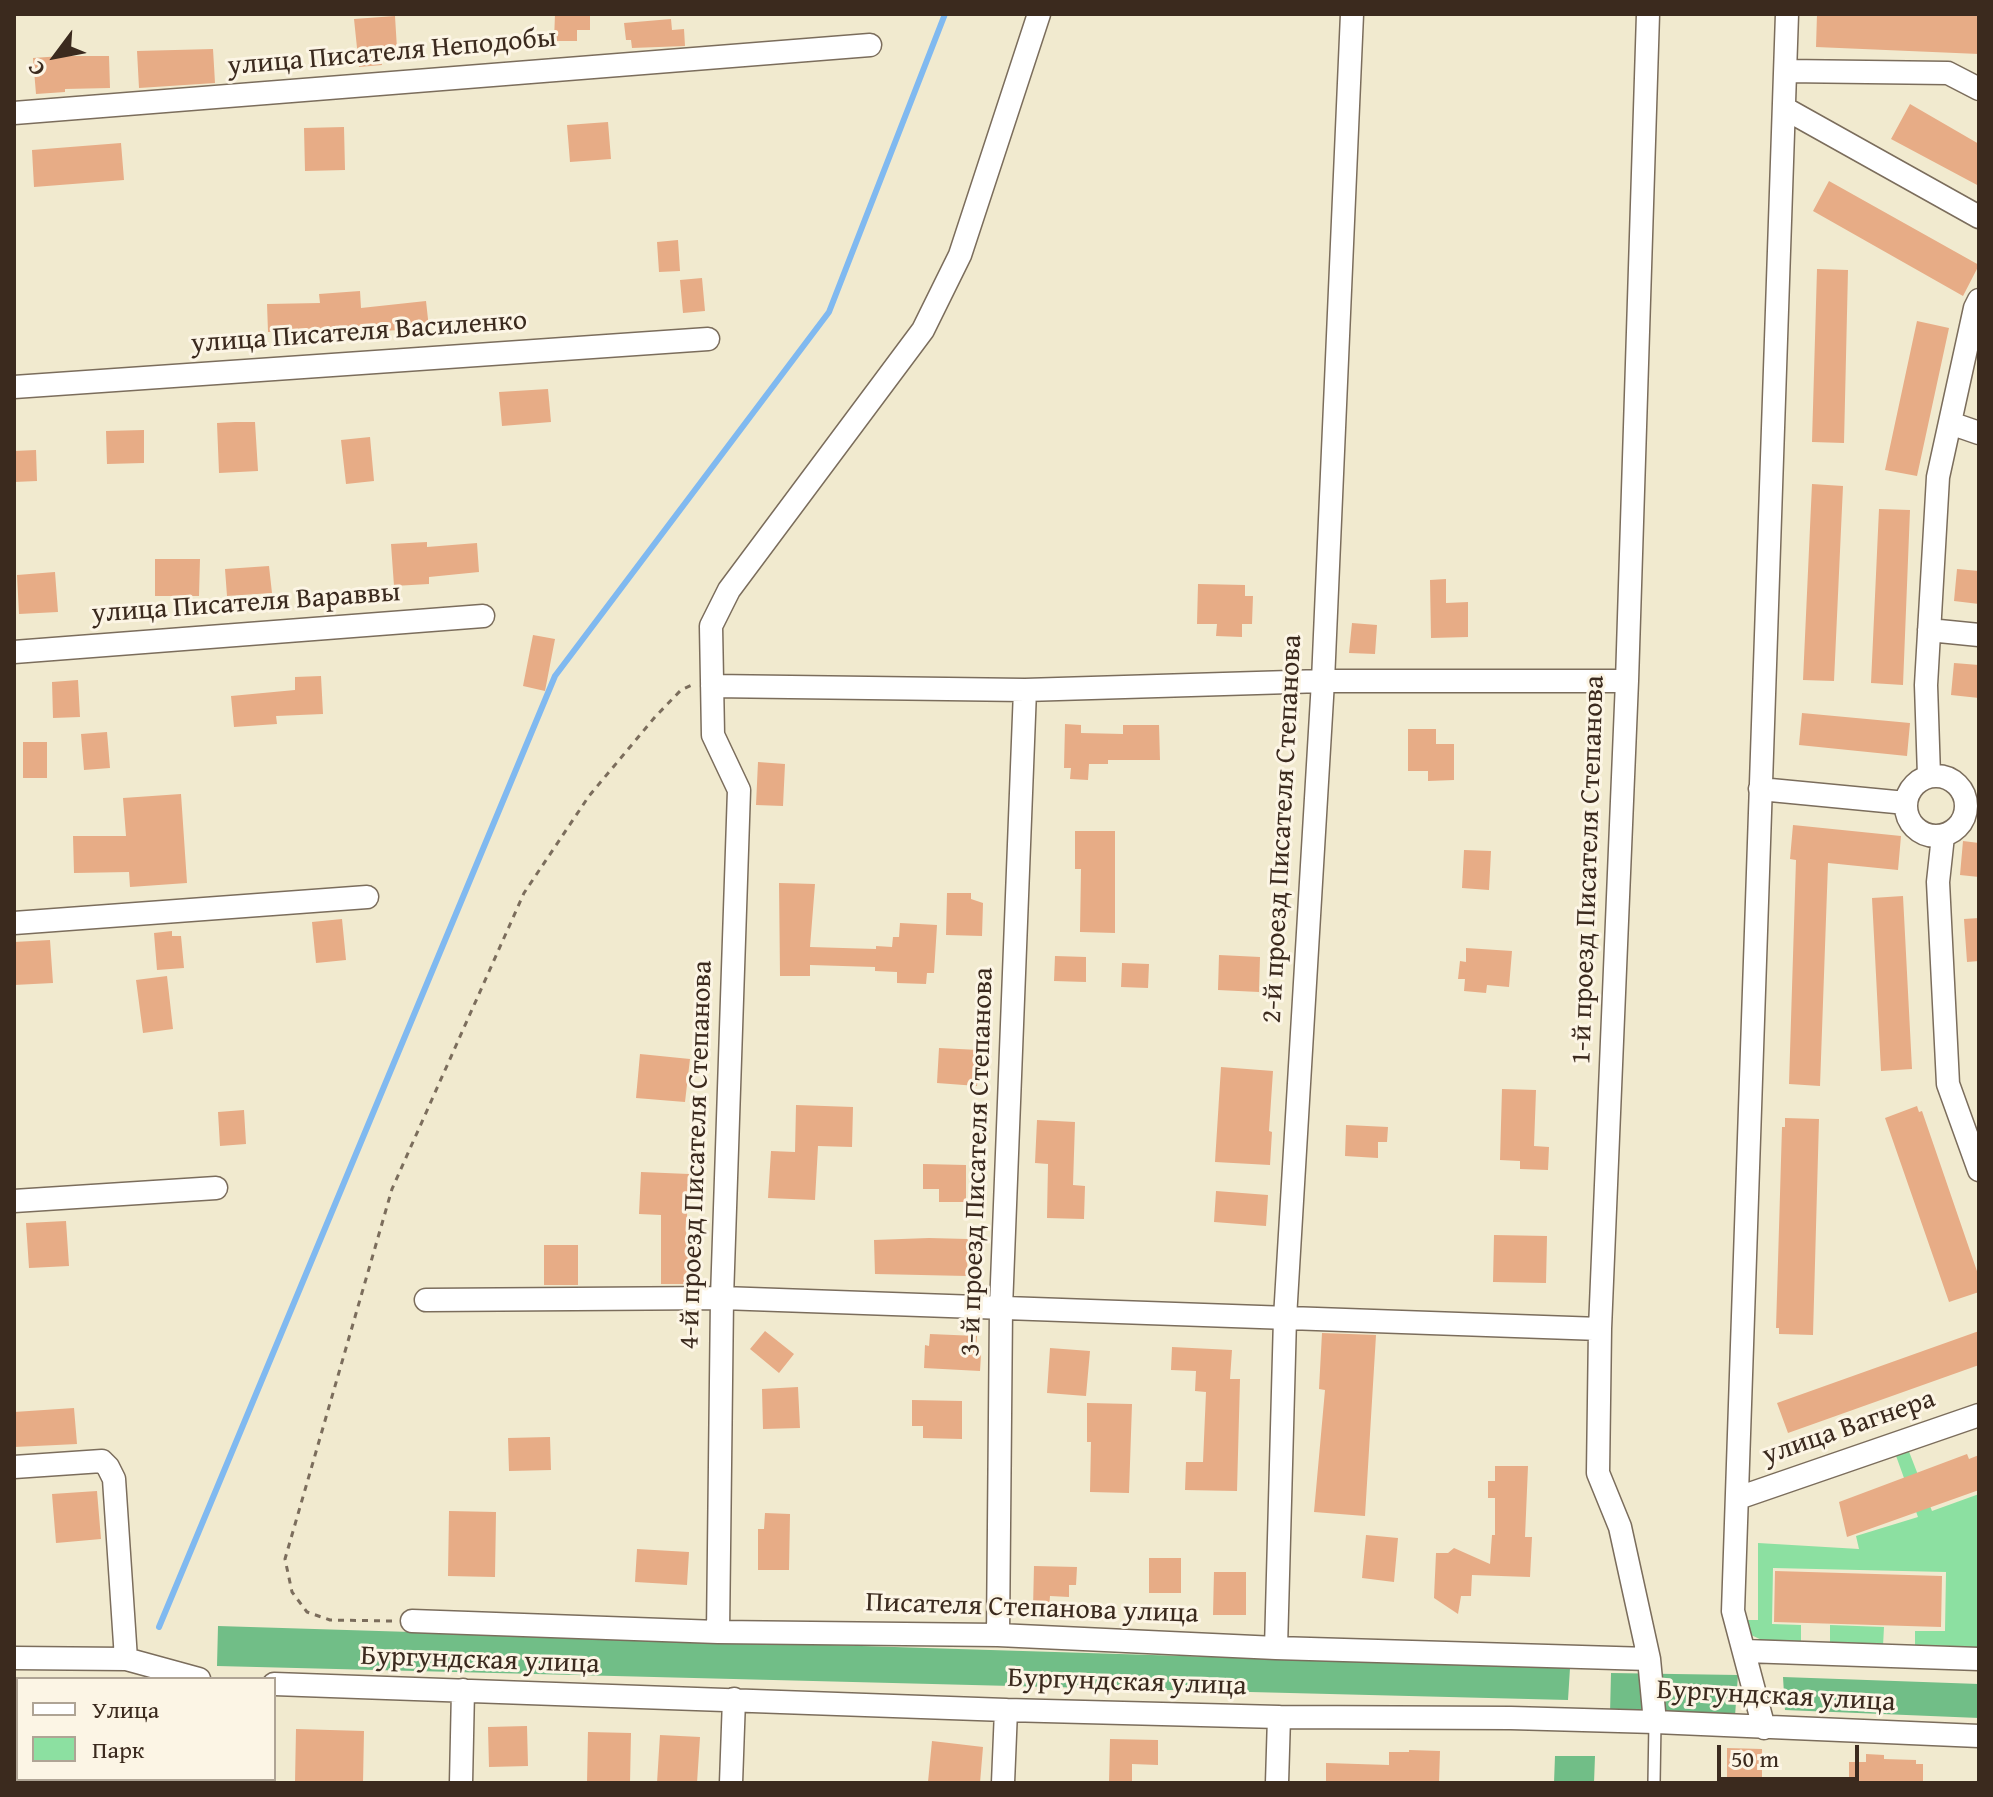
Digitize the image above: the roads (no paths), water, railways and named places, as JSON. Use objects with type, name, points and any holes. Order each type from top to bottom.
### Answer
[{"type":"street","points":[[1039,14],[960,255],[923,330],[729,590],[711,626],[712,680],[1025,690],[1323,681],[1627,681]]},
{"type":"street","name":"2-й проезд Писателя Степанова","points":[[1276,1648],[1285,1318],[1323,681],[1352,14]]},
{"type":"street","name":"1-й проезд Писателя Степанова","points":[[1648,14],[1627,681],[1600,1329],[1598,1473],[1620,1527],[1649,1659],[1655,1722]]},
{"type":"street","points":[[1764,1728],[1733,1611],[1787,14]]},
{"type":"street","name":"улица Писателя Неподобы","points":[[14,113],[870,45]]},
{"type":"street","points":[[1786,71],[1948,73],[1979,89]]},
{"type":"street","points":[[1784,108],[1979,217]]},
{"type":"street","points":[[1929,776],[1926,685],[1938,477],[1979,300]]},
{"type":"street","name":"улица Писателя Василенко","points":[[14,387],[708,339]]},
{"type":"street","points":[[1950,423],[1979,433]]},
{"type":"street","name":"улица Писателя Вараввы","points":[[14,652],[483,616]]},
{"type":"street","points":[[1929,630],[1979,635]]},
{"type":"street","name":"4-й проезд Писателя Степанова","points":[[712,680],[713,735],[739,790],[722,1298],[718,1632]]},
{"type":"street","name":"3-й проезд Писателя Степанова","points":[[998,1635],[1001,1308],[1025,690]]},
{"type":"street","points":[[1929,776],[1948,778],[1956,783],[1973,809],[1959,826],[1943,836],[1924,834],[1910,822],[1906,803],[1913,786],[1929,776]]},
{"type":"street","points":[[1760,789],[1906,803]]},
{"type":"street","points":[[1943,836],[1938,882],[1948,1084],[1979,1170]]},
{"type":"street","points":[[14,923],[367,897]]},
{"type":"street","points":[[14,1201],[216,1188]]},
{"type":"street","points":[[426,1300],[722,1298],[1600,1329]]},
{"type":"street","name":"улица Вагнера","points":[[1738,1498],[1979,1415]]},
{"type":"street","points":[[14,1467],[102,1461],[108,1467],[114,1479],[126,1659]]},
{"type":"street","name":"Писателя Степанова улица","points":[[412,1621],[718,1632],[998,1635],[1276,1648],[1649,1659]]},
{"type":"street","name":"Бургундская улица","points":[[1745,1651],[1979,1659]]},
{"type":"street","points":[[14,1658],[90,1668],[126,1659],[192,1677]]},
{"type":"street","name":"Бургундская улица","points":[[276,1684],[1006,1710],[1655,1722],[1979,1736]]},
{"type":"street","points":[[461,1783],[463,1690]]},
{"type":"street","points":[[731,1783],[734,1699]]},
{"type":"street","points":[[1003,1783],[1006,1710]]},
{"type":"street","points":[[1277,1783],[1279,1717]]},
{"type":"lane","points":[[1654,1783],[1655,1722]]},
{"type":"waterway","points":[[159,1627],[555,676],[829,312],[945,14]]}]
